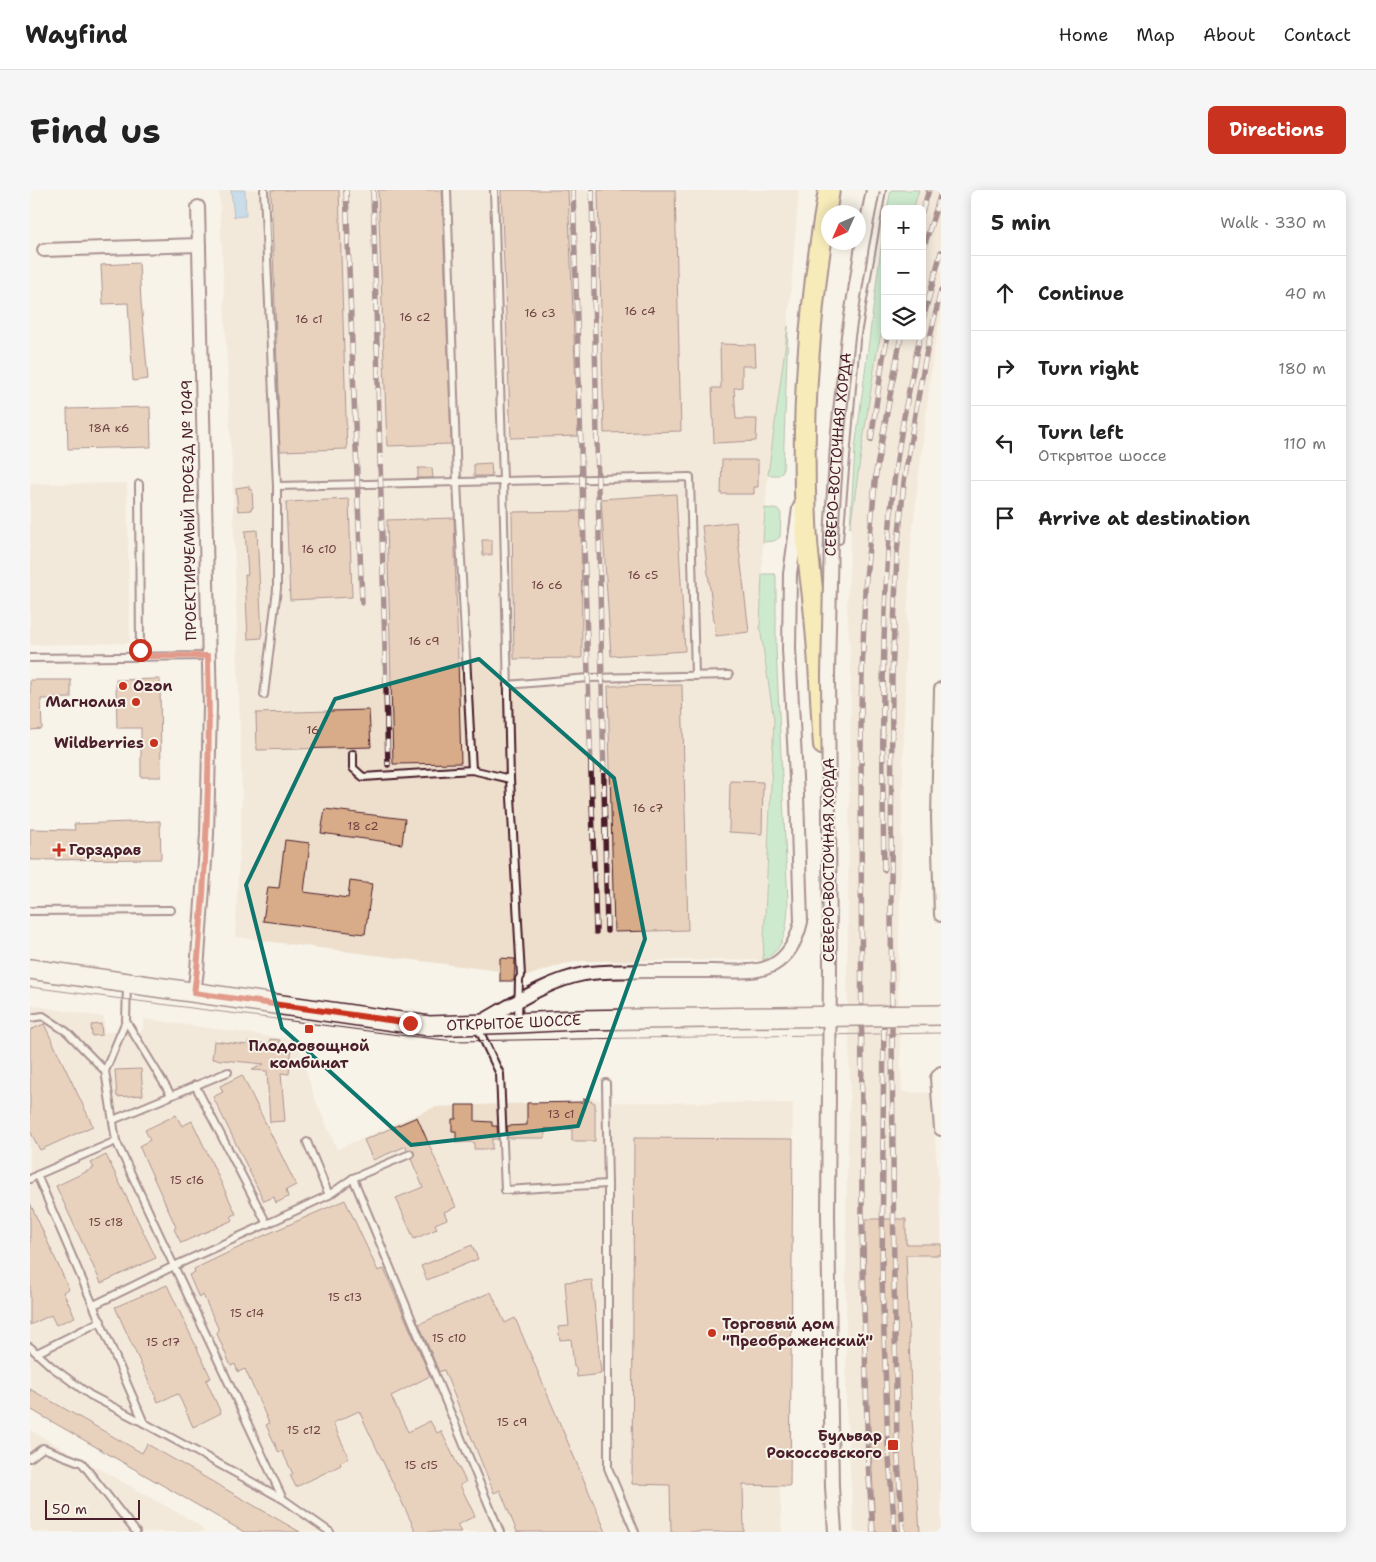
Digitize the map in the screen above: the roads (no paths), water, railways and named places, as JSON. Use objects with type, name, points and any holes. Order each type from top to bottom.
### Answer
[{"type":"main road","name":"СЕВЕРО-ВОСТОЧНАЯ ХОРДА","points":[[829,190],[810,337],[806,393],[805,460],[807,542],[816,628],[826,784],[827,989],[825,1189],[829,1453],[834,1532]]},
{"type":"main road","name":"ОТКРЫТОЕ ШОССЕ","points":[[30,969],[429,1026],[518,1024],[576,1020],[941,1014]]},
{"type":"street","name":"СЕВЕРО-ВОСТОЧНАЯ ХОРДА","points":[[834,1532],[828,1215],[830,966],[828,674],[831,536],[838,430],[848,336],[873,190]]},
{"type":"street","name":"ПРОЕКТИРУЕМЫЙ ПРОЕЗД № 1049","points":[[194,993],[207,834],[210,707],[198,206]]},
{"type":"street","points":[[44,250],[199,245]]},
{"type":"street","points":[[476,1025],[518,1001],[566,978],[597,972],[762,969],[773,965],[784,957],[798,936],[801,914],[789,649],[790,574],[805,460]]},
{"type":"street","points":[[941,689],[938,817],[941,915]]},
{"type":"street","points":[[941,1073],[937,1078],[941,1129]]},
{"type":"lane","points":[[264,190],[277,486],[277,589],[264,695]]},
{"type":"lane","points":[[447,190],[457,482],[472,770]]},
{"type":"lane","points":[[494,190],[510,778],[521,976],[519,979],[518,1024]]},
{"type":"lane","points":[[839,540],[856,340],[882,190]]},
{"type":"lane","points":[[277,486],[690,477],[695,676]]},
{"type":"lane","points":[[139,484],[140,656]]},
{"type":"lane","points":[[30,658],[208,656]]},
{"type":"lane","points":[[507,685],[588,678],[728,676]]},
{"type":"lane","points":[[353,754],[353,768],[363,777],[472,770],[510,778]]},
{"type":"lane","points":[[30,911],[171,910]]},
{"type":"lane","points":[[127,982],[126,1021],[105,1071],[116,1142],[283,1499]]},
{"type":"lane","points":[[30,1018],[42,1016],[67,1032],[105,1071]]},
{"type":"lane","points":[[126,1021],[171,1095]]},
{"type":"lane","points":[[476,1025],[500,1074],[505,1190],[608,1184]]},
{"type":"lane","points":[[113,1120],[228,1072]]},
{"type":"lane","points":[[606,1083],[608,1468],[635,1532]]},
{"type":"lane","points":[[195,1085],[267,1224]]},
{"type":"lane","points":[[116,1142],[33,1177],[94,1305],[144,1422]]},
{"type":"lane","points":[[307,1142],[329,1194]]},
{"type":"lane","points":[[94,1305],[329,1194],[353,1178],[410,1154]]},
{"type":"lane","points":[[353,1178],[499,1532]]},
{"type":"lane","points":[[36,1353],[101,1322]]},
{"type":"lane","points":[[30,1347],[52,1367],[90,1395],[144,1422],[283,1499],[330,1532]]},
{"type":"lane","points":[[30,1458],[43,1448],[82,1463],[136,1532]]},
{"type":"water","points":[[231,190],[245,190],[246,216],[234,217]]},
{"type":"tram line","points":[[30,987],[455,1041],[941,1033]]},
{"type":"railway","points":[[346,190],[362,603]]},
{"type":"railway","points":[[373,190],[388,765]]},
{"type":"railway","points":[[573,190],[596,932]]},
{"type":"railway","points":[[592,190],[607,931]]},
{"type":"railway","points":[[924,205],[929,190]]},
{"type":"railway","points":[[923,250],[941,193]]},
{"type":"railway","points":[[926,308],[941,252]]},
{"type":"railway","points":[[903,1532],[897,1445],[894,1279],[891,907],[892,677],[897,553],[904,482],[927,350],[941,290]]},
{"type":"railway","points":[[871,440],[887,340]]},
{"type":"railway","points":[[873,1532],[868,1463],[862,1227],[861,707],[865,589],[876,472],[900,340]]},
{"type":"railway","points":[[884,870],[883,691],[885,601],[896,467],[919,340]]},
{"type":"railway","points":[[884,1007],[882,1279],[888,1446],[895,1532]]},
{"type":"place","name":"Ozon","points":[[123,686]]},
{"type":"place","name":"Магнолия","points":[[136,702]]},
{"type":"place","name":"Wildberries","points":[[154,743]]},
{"type":"place","name":"Горздрав","points":[[59,850]]},
{"type":"place","name":"Плодоовощной комбинат","points":[[309,1029]]},
{"type":"place","name":"Торговый дом \"Преображенский\"","points":[[712,1333]]},
{"type":"place","name":"Бульвар Рокоссовского","points":[[893,1445]]}]
